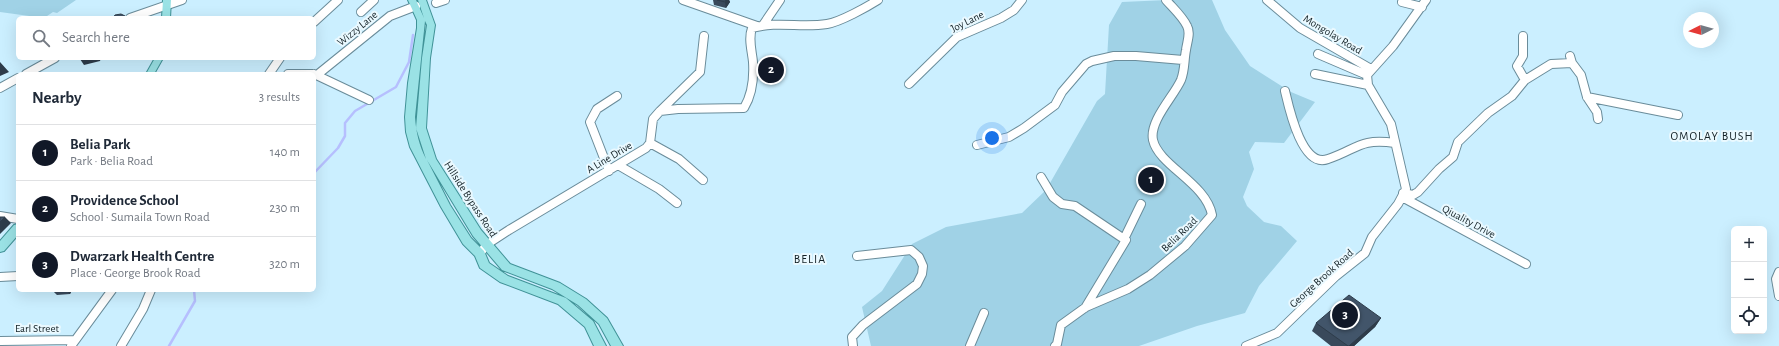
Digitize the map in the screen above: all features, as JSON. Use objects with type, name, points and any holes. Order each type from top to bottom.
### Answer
[{"type":"main road","name":"Hillside Bypass Road","points":[[417,2],[421,28],[413,83],[410,117],[411,132],[415,147],[446,207],[467,241],[483,250],[506,267],[556,286],[582,302],[603,321],[617,346]]},
{"type":"main road","points":[[166,16],[167,3]]},
{"type":"main road","points":[[151,72],[158,60]]},
{"type":"main road","points":[[0,248],[16,230]]},
{"type":"main road","name":"Hillside Bypass Road","points":[[483,250],[484,265],[492,272],[504,279],[562,302],[579,314],[589,324],[600,346]]},
{"type":"street","points":[[135,16],[167,3],[182,0]]},
{"type":"street","points":[[316,20],[338,0]]},
{"type":"street","points":[[361,12],[374,0]]},
{"type":"street","points":[[436,2],[445,0]]},
{"type":"street","points":[[683,0],[760,26],[828,24],[867,7],[878,0]]},
{"type":"street","points":[[660,111],[678,109],[744,108],[748,103],[752,81],[753,64],[751,31],[760,26],[780,0]]},
{"type":"street","name":"Joy Lane","points":[[909,84],[957,37],[1001,18],[1014,10],[1022,0]]},
{"type":"street","points":[[977,145],[1009,137],[1024,128],[1055,105],[1062,92],[1086,64],[1092,60],[1114,56],[1136,56],[1183,60],[1189,29],[1166,0]]},
{"type":"street","name":"Mongolay Road","points":[[1267,0],[1300,28],[1369,72]]},
{"type":"street","name":"Wizzy Lane","points":[[316,74],[390,16],[417,2]]},
{"type":"street","points":[[1402,2],[1424,3]]},
{"type":"street","points":[[1424,3],[1393,46],[1369,72],[1368,85],[1391,124],[1406,184],[1406,189],[1403,195],[1413,195],[1418,192],[1439,169],[1453,157],[1458,142],[1488,113],[1512,96],[1525,80],[1551,64],[1571,60],[1581,75],[1588,96],[1597,112],[1598,119]]},
{"type":"street","points":[[703,180],[679,159],[650,143],[653,119],[700,72],[704,36]]},
{"type":"street","points":[[1523,36],[1522,62],[1517,66],[1525,80]]},
{"type":"street","points":[[1318,54],[1369,72]]},
{"type":"street","points":[[30,72],[51,60]]},
{"type":"street","points":[[270,72],[279,60]]},
{"type":"street","name":"Belia Road","points":[[1055,346],[1057,344],[1061,325],[1085,308],[1127,290],[1152,274],[1200,230],[1212,215],[1211,208],[1198,190],[1161,153],[1153,142],[1153,134],[1167,102],[1182,78],[1183,60]]},
{"type":"street","points":[[1315,74],[1368,85]]},
{"type":"street","points":[[316,75],[369,100]]},
{"type":"street","points":[[0,88],[16,79]]},
{"type":"street","points":[[1285,91],[1298,135],[1304,147],[1312,156],[1321,160],[1326,160],[1363,143],[1374,141],[1395,143]]},
{"type":"street","points":[[609,171],[590,122],[591,115],[596,109],[617,96]]},
{"type":"street","points":[[1588,96],[1610,102],[1641,105],[1678,115]]},
{"type":"street","name":"A Line Drive","points":[[483,250],[618,166],[650,143]]},
{"type":"street","points":[[618,166],[659,189],[677,203]]},
{"type":"street","points":[[1041,177],[1053,197],[1062,204],[1076,206],[1124,239]]},
{"type":"street","name":"Qiuality Drive","points":[[1403,195],[1526,264]]},
{"type":"street","name":"George Brook Road","points":[[1246,346],[1277,333],[1336,276],[1365,253],[1372,237],[1403,195]]},
{"type":"street","points":[[1085,308],[1126,240],[1124,239],[1141,204]]},
{"type":"street","points":[[0,216],[16,218]]},
{"type":"street","points":[[853,346],[852,337],[863,325],[917,284],[923,274],[921,259],[911,250],[857,256]]},
{"type":"street","points":[[1779,272],[1776,279],[1779,296]]},
{"type":"street","points":[[0,277],[16,276]]},
{"type":"street","points":[[73,343],[111,292]]},
{"type":"street","points":[[121,346],[143,309],[150,292]]},
{"type":"street","points":[[970,346],[984,313]]},
{"type":"street","name":"Earl Street","points":[[0,341],[73,343]]},
{"type":"shaded area","points":[[0,0],[76,0],[57,13],[53,12],[47,16],[29,16],[0,12]]},
{"type":"shaded area","points":[[1212,0],[1225,30],[1250,66],[1291,92],[1315,102],[1284,143],[1255,142],[1249,152],[1254,169],[1243,197],[1247,206],[1264,222],[1281,226],[1297,241],[1259,286],[1245,313],[1197,326],[1139,346],[871,346],[862,307],[882,291],[912,244],[946,227],[1022,213],[1046,190],[1097,101],[1105,94],[1109,25],[1122,2]]},
{"type":"building","points":[[121,14],[125,16],[114,16]]},
{"type":"building","points":[[765,57],[775,57],[775,70],[764,71]]},
{"type":"building","points":[[0,217],[5,217],[0,222]]},
{"type":"building","points":[[1349,295],[1381,318],[1348,346],[1316,323]]},
{"type":"waterway","points":[[316,171],[338,148],[345,136],[345,123],[355,111],[396,87],[409,62],[413,35]]},
{"type":"waterway","points":[[169,346],[195,301],[194,292]]},
{"type":"place","name":"Providence School","points":[[771,70]]},
{"type":"place","name":"Belia Park","points":[[1151,180]]},
{"type":"place","name":"Dwarzark Health Centre","points":[[1345,315]]},
{"type":"district","name":"OMOLAY BUSH","points":[[1712,136]]},
{"type":"district","name":"BELIA","points":[[810,259]]}]
